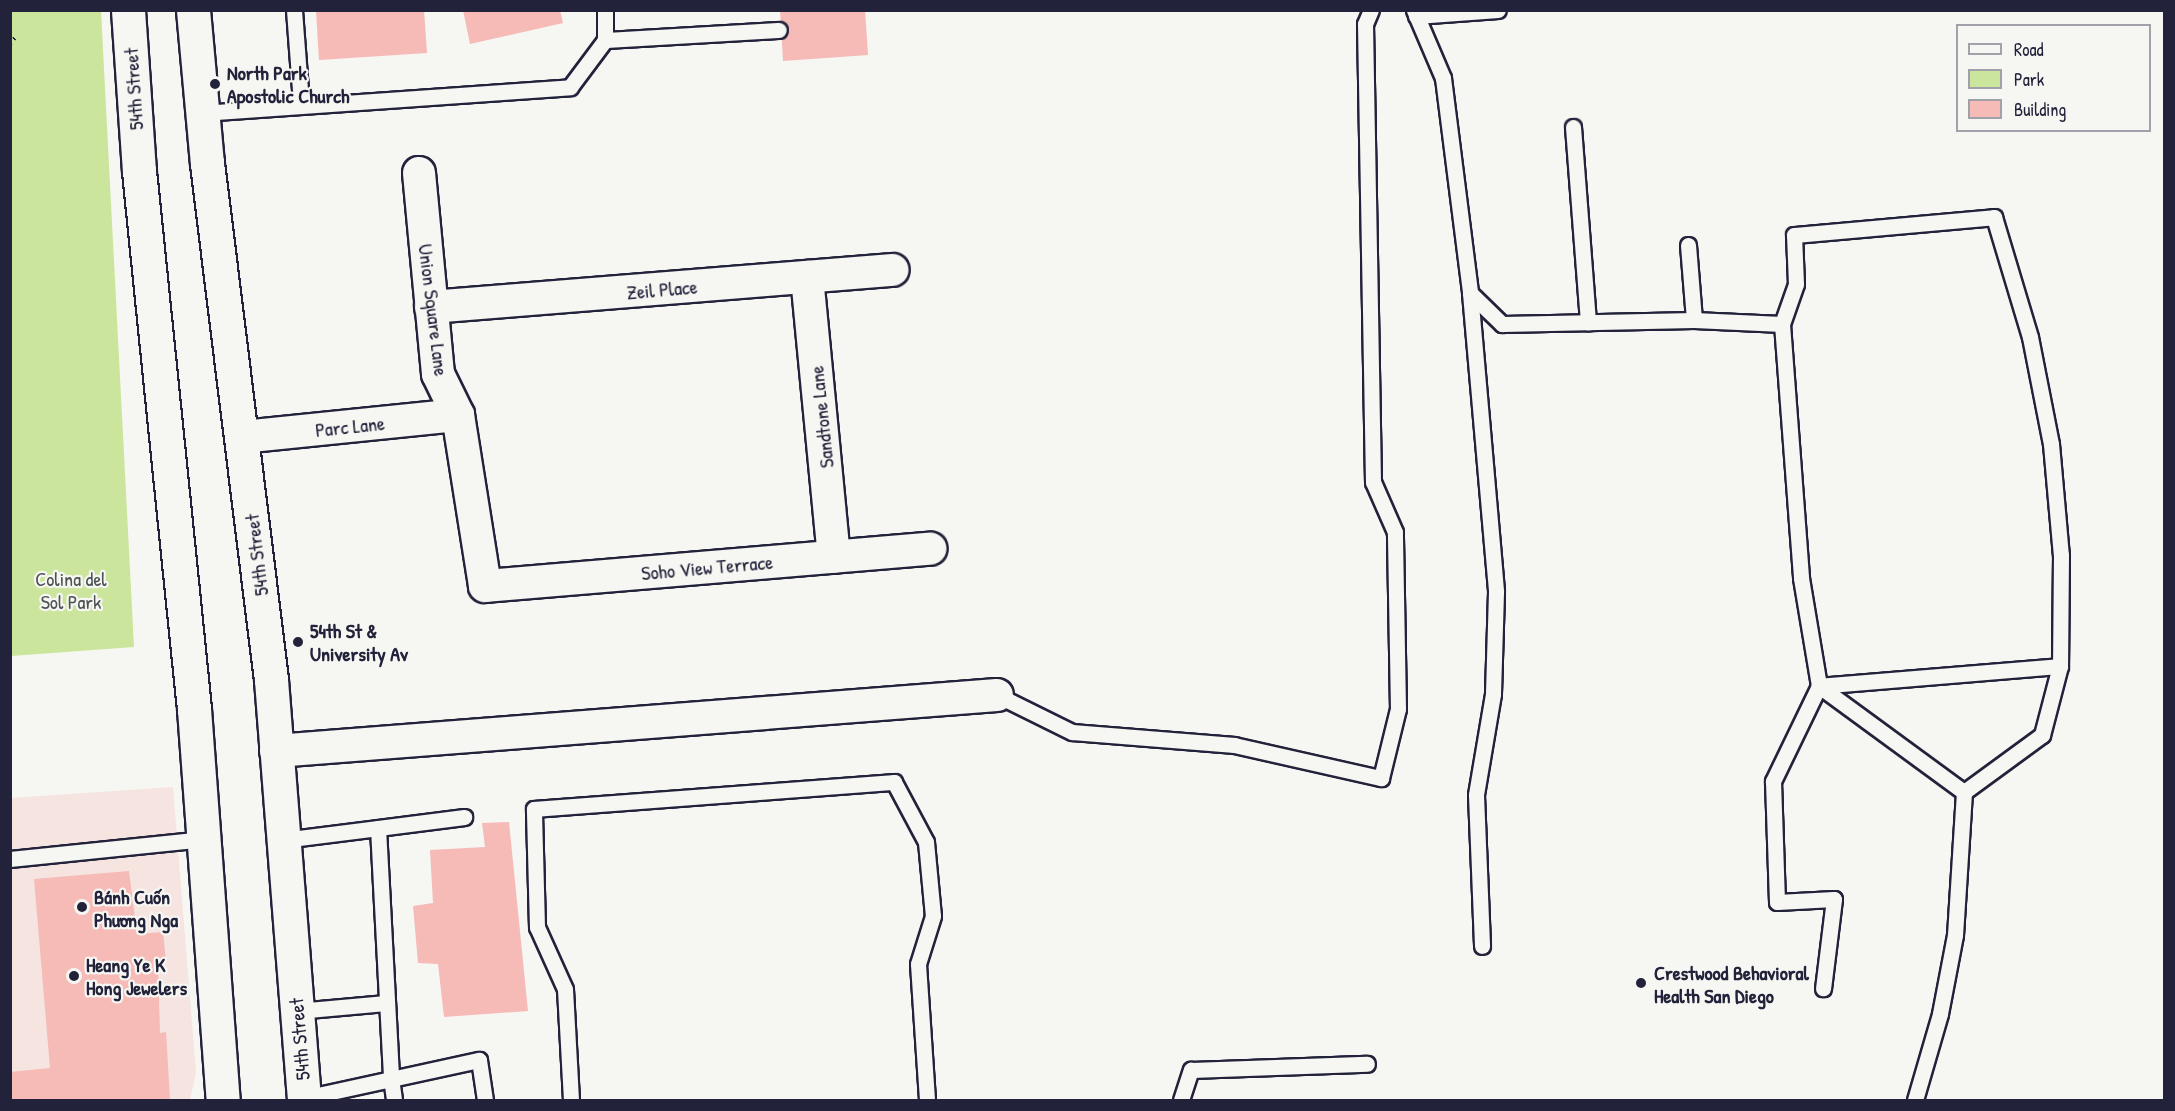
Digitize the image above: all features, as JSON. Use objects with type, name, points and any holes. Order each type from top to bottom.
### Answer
[{"type":"main road","name":"54th Street","points":[[128,10],[139,171],[194,709],[223,1099]]},
{"type":"main road","name":"54th Street","points":[[193,10],[202,112],[271,680],[304,1100]]},
{"type":"street","name":"Union Square Lane","points":[[419,173],[438,374],[458,415],[485,586]]},
{"type":"street","name":"Zeil Place","points":[[431,307],[893,270]]},
{"type":"street","name":"Sandtone Lane","points":[[807,277],[834,556]]},
{"type":"street","name":"Parc Lane","points":[[242,437],[458,415]]},
{"type":"street","name":"Soho View Terrace","points":[[485,586],[930,549]]},
{"type":"street","points":[[276,751],[997,695]]},
{"type":"lane","points":[[294,10],[301,104]]},
{"type":"lane","points":[[202,112],[570,87],[605,40],[605,10]]},
{"type":"lane","points":[[997,695],[1072,732],[1234,745],[1381,778],[1398,708],[1398,697],[1395,532],[1373,482],[1365,24],[1371,10]]},
{"type":"lane","points":[[1482,945],[1476,795],[1493,694],[1496,592],[1470,292],[1443,78],[1415,13],[1498,10]]},
{"type":"lane","points":[[605,40],[779,30]]},
{"type":"lane","points":[[1573,127],[1588,322]]},
{"type":"lane","points":[[1823,988],[1834,899],[1777,902],[1773,781],[1819,686],[1801,578],[1782,324],[1796,284],[1794,235],[1994,217],[2030,338],[2051,444],[2061,555],[2060,666],[2042,735],[1964,792]]},
{"type":"lane","points":[[1688,245],[1694,320]]},
{"type":"lane","points":[[1470,292],[1502,324],[1694,320],[1782,324]]},
{"type":"lane","points":[[1819,686],[2060,666]]},
{"type":"lane","points":[[1819,686],[1964,792]]},
{"type":"lane","points":[[571,1101],[565,989],[537,927],[534,809],[894,782],[926,842],[933,916],[918,964],[927,1101]]},
{"type":"lane","points":[[1915,1101],[1940,1014],[1955,935],[1964,792]]},
{"type":"lane","points":[[284,840],[464,817]]},
{"type":"lane","points":[[378,828],[386,1003],[394,1101]]},
{"type":"lane","points":[[10,859],[204,839]]},
{"type":"lane","points":[[297,1011],[386,1003]]},
{"type":"lane","points":[[304,1100],[391,1078],[479,1060],[484,1101]]},
{"type":"lane","points":[[1181,1101],[1191,1070],[1367,1064]]},
{"type":"path","points":[[10,44],[16,35]]},
{"type":"shaded area","points":[[173,787],[196,1073],[190,1100],[11,1100],[11,798]]},
{"type":"green space","name":"Colina del Sol Park","points":[[11,10],[101,11],[134,647],[11,656]]},
{"type":"building","points":[[424,10],[427,53],[319,60],[316,11]]},
{"type":"building","points":[[463,10],[560,10],[563,23],[470,44]]},
{"type":"building","points":[[780,10],[865,10],[868,55],[783,61]]},
{"type":"building","points":[[509,822],[528,1011],[444,1017],[438,964],[418,963],[413,906],[433,903],[430,850],[485,847],[482,823]]},
{"type":"building","points":[[129,871],[137,934],[163,932],[166,961],[158,962],[160,1033],[166,1032],[170,1100],[10,1100],[10,1072],[50,1068],[34,879]]},
{"type":"place","name":"North Park Apostolic Church","points":[[215,84]]},
{"type":"place","name":"54th St & University Av","points":[[298,642]]},
{"type":"place","name":"Bánh Cuốn Phương Nga","points":[[82,907]]},
{"type":"place","name":"Heang Ye K Hong Jewelers","points":[[74,976]]},
{"type":"place","name":"Crestwood Behavioral Health San Diego","points":[[1641,983]]}]
